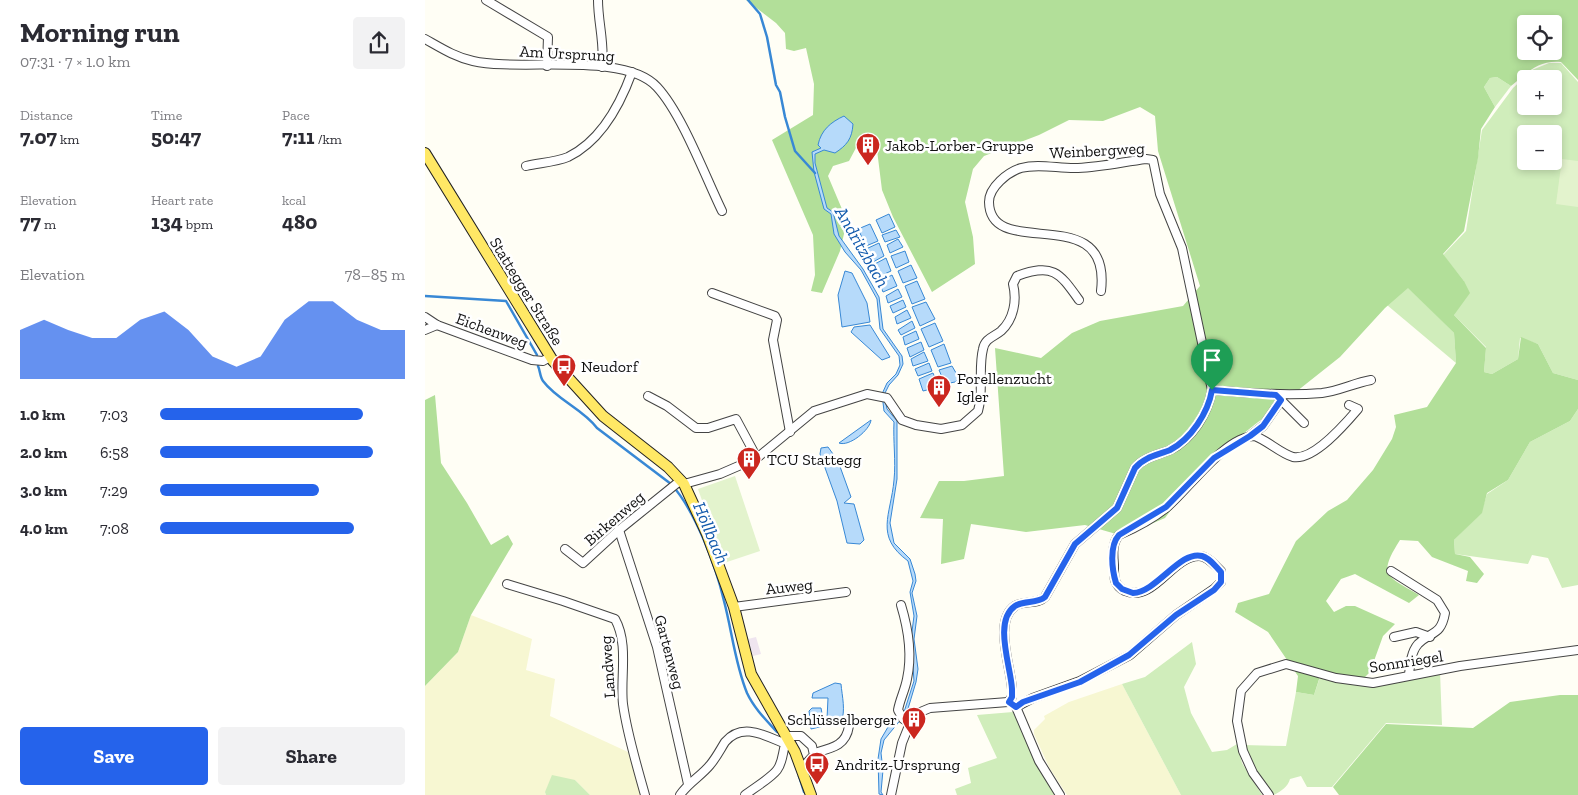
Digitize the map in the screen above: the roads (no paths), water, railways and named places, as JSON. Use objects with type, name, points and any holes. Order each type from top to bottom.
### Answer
[{"type":"main road","name":"Stattegger Straße","points":[[425,154],[551,357],[603,416],[668,467],[682,482],[707,534],[734,607],[751,674],[787,737],[802,768],[811,795]]},
{"type":"street","points":[[486,0],[548,37],[547,66]]},
{"type":"street","points":[[598,0],[598,20],[603,47],[602,67]]},
{"type":"street","name":"Am Ursprung","points":[[425,39],[444,50],[474,62],[602,67],[632,72],[647,78],[666,99],[722,211]]},
{"type":"street","points":[[526,166],[568,157],[592,139],[612,116],[624,94],[632,72]]},
{"type":"street","name":"Weinbergweg","points":[[1101,291],[1102,266],[1091,248],[1071,239],[1047,233],[1011,232],[995,220],[990,208],[990,196],[1004,177],[1023,167],[1079,168],[1146,159],[1153,160],[1156,166],[1160,194],[1182,248],[1212,390]]},
{"type":"street","points":[[682,482],[720,474],[757,458],[815,411],[867,394],[883,397],[902,420],[941,428],[962,425],[974,417],[980,404],[981,365],[985,344],[1001,331],[1014,306],[1016,296],[1013,284],[1017,276],[1045,270],[1059,274],[1079,300]]},
{"type":"street","points":[[712,293],[775,316],[777,320],[773,340],[789,432]]},
{"type":"street","name":"Eichenweg","points":[[425,317],[437,325],[532,360],[543,361],[551,357]]},
{"type":"street","points":[[425,330],[437,325]]},
{"type":"street","points":[[1009,702],[1012,697],[1012,689],[1005,636],[1006,618],[1017,605],[1040,601],[1045,597],[1075,544],[1117,508],[1139,463],[1171,449],[1187,438],[1207,407],[1212,390],[1279,397],[1343,389],[1371,380]]},
{"type":"street","points":[[648,396],[667,406],[696,428],[708,428],[736,419],[757,458]]},
{"type":"street","points":[[1279,397],[1304,423]]},
{"type":"street","points":[[1016,707],[1028,700],[1080,682],[1129,655],[1176,615],[1218,586],[1222,578],[1221,572],[1209,560],[1198,556],[1184,560],[1142,592],[1128,592],[1116,583],[1114,542],[1119,535],[1166,507],[1214,458],[1263,426],[1279,397]]},
{"type":"street","points":[[1250,436],[1266,440],[1288,455],[1300,456],[1319,447],[1341,430],[1358,409],[1349,405]]},
{"type":"street","name":"Birkenweg","points":[[565,548],[583,563],[619,530],[682,482]]},
{"type":"street","name":"Gartenweg","points":[[619,530],[657,647],[688,784]]},
{"type":"street","points":[[1391,571],[1437,600],[1445,613],[1443,624],[1418,644],[1413,653],[1409,675]]},
{"type":"street","name":"Landweg","points":[[507,584],[563,601],[615,620],[619,629],[622,659],[623,704],[645,795]]},
{"type":"street","name":"Auweg","points":[[734,607],[846,592]]},
{"type":"street","points":[[901,605],[906,627],[909,662],[907,681],[899,706],[901,716],[910,723]]},
{"type":"street","points":[[1394,637],[1417,632],[1430,636]]},
{"type":"street","name":"Sonnriegel","points":[[1269,795],[1253,773],[1243,751],[1237,721],[1241,691],[1257,673],[1286,664],[1336,678],[1373,683],[1460,666],[1578,650]]},
{"type":"street","points":[[891,795],[901,748],[910,723],[918,713],[925,710],[1009,702],[1016,707],[1039,761],[1060,795]]},
{"type":"street","points":[[814,753],[839,746],[847,735],[849,726]]},
{"type":"street","points":[[679,795],[688,784],[709,766],[726,741],[736,732],[753,731],[781,742],[787,737],[801,736],[809,741],[814,753],[812,759],[802,768]]},
{"type":"street","points":[[745,795],[777,770],[787,737]]},
{"type":"water","points":[[844,116],[853,124],[848,141],[835,153],[824,150],[815,154],[815,163],[827,208],[833,212],[839,236],[863,269],[879,297],[883,329],[902,356],[903,364],[898,375],[889,385],[884,395],[887,409],[897,421],[897,479],[890,523],[894,543],[910,559],[916,581],[912,593],[917,616],[914,639],[918,669],[916,682],[907,712],[884,740],[881,753],[883,770],[881,792],[883,795],[879,794],[878,759],[881,739],[888,727],[904,712],[914,681],[911,639],[914,616],[910,592],[913,581],[908,561],[891,543],[887,524],[895,473],[894,422],[884,411],[882,394],[887,383],[896,374],[900,365],[899,356],[880,329],[877,299],[861,270],[845,252],[834,234],[831,214],[824,209],[814,172],[812,152],[821,148],[818,145],[819,140],[827,127]]},
{"type":"water","points":[[889,214],[895,227],[882,233],[876,220]]},
{"type":"water","points":[[870,224],[878,241],[866,246],[858,229]]},
{"type":"water","points":[[896,230],[900,237],[885,242],[882,235]]},
{"type":"water","points":[[898,239],[903,247],[890,253],[887,245]]},
{"type":"water","points":[[879,243],[884,256],[871,263],[866,249]]},
{"type":"water","points":[[905,251],[909,262],[896,268],[891,256]]},
{"type":"water","points":[[886,258],[891,271],[878,277],[873,265]]},
{"type":"water","points":[[911,265],[917,278],[903,283],[898,271]]},
{"type":"water","points":[[845,271],[852,273],[867,303],[870,322],[842,327],[838,295]]},
{"type":"water","points":[[892,275],[897,286],[883,292],[879,282]]},
{"type":"water","points":[[917,281],[925,299],[912,304],[905,286]]},
{"type":"water","points":[[898,289],[902,297],[888,303],[886,296]]},
{"type":"water","points":[[903,300],[906,307],[893,313],[890,306]]},
{"type":"water","points":[[926,302],[935,319],[920,326],[912,307]]},
{"type":"water","points":[[907,310],[911,318],[897,324],[895,317]]},
{"type":"water","points":[[912,321],[915,328],[901,335],[898,330]]},
{"type":"water","points":[[935,323],[943,341],[929,347],[921,329]]},
{"type":"water","points":[[870,325],[890,357],[882,360],[851,332],[854,327]]},
{"type":"water","points":[[916,331],[919,339],[905,345],[903,337]]},
{"type":"water","points":[[921,342],[924,350],[910,357],[907,348]]},
{"type":"water","points":[[944,344],[951,363],[938,367],[931,350]]},
{"type":"water","points":[[924,352],[928,361],[913,366],[911,359]]},
{"type":"water","points":[[929,363],[932,371],[918,376],[915,369]]},
{"type":"water","points":[[952,366],[959,378],[955,382],[945,384],[939,370]]},
{"type":"water","points":[[933,373],[939,387],[923,391],[919,379]]},
{"type":"water","points":[[871,420],[867,428],[858,437],[843,444],[839,443]]},
{"type":"water","points":[[828,447],[838,461],[851,497],[844,503],[854,504],[864,540],[860,544],[847,543],[837,501],[820,454],[821,448]]},
{"type":"water","points":[[835,683],[841,684],[843,708],[841,722],[811,729],[809,711],[812,708],[821,708],[823,719],[827,719],[828,698],[812,698],[813,693]]},
{"type":"waterway","name":"Andritzbach","points":[[748,0],[760,14],[767,37],[776,85],[780,92],[795,151],[815,173]]},
{"type":"waterway","name":"Höllbach","points":[[425,296],[506,301],[537,355]]},
{"type":"waterway","name":"Höllbach","points":[[538,366],[542,379],[549,388],[585,415],[597,428],[671,484],[680,495],[696,523],[716,572],[727,612],[739,671],[747,693],[757,709],[777,732]]},
{"type":"waterway","name":"Höllbach","points":[[799,776],[804,792]]},
{"type":"place","name":"Jakob-Lorber-Gruppe","points":[[868,166]]},
{"type":"place","name":"Neudorf","points":[[564,387]]},
{"type":"place","name":"Forellenzucht Igler","points":[[939,408]]},
{"type":"place","name":"TCU Stattegg","points":[[749,480]]},
{"type":"place","name":"Schlüsselberger","points":[[914,740]]},
{"type":"place","name":"Andritz-Ursprung","points":[[817,785]]}]
